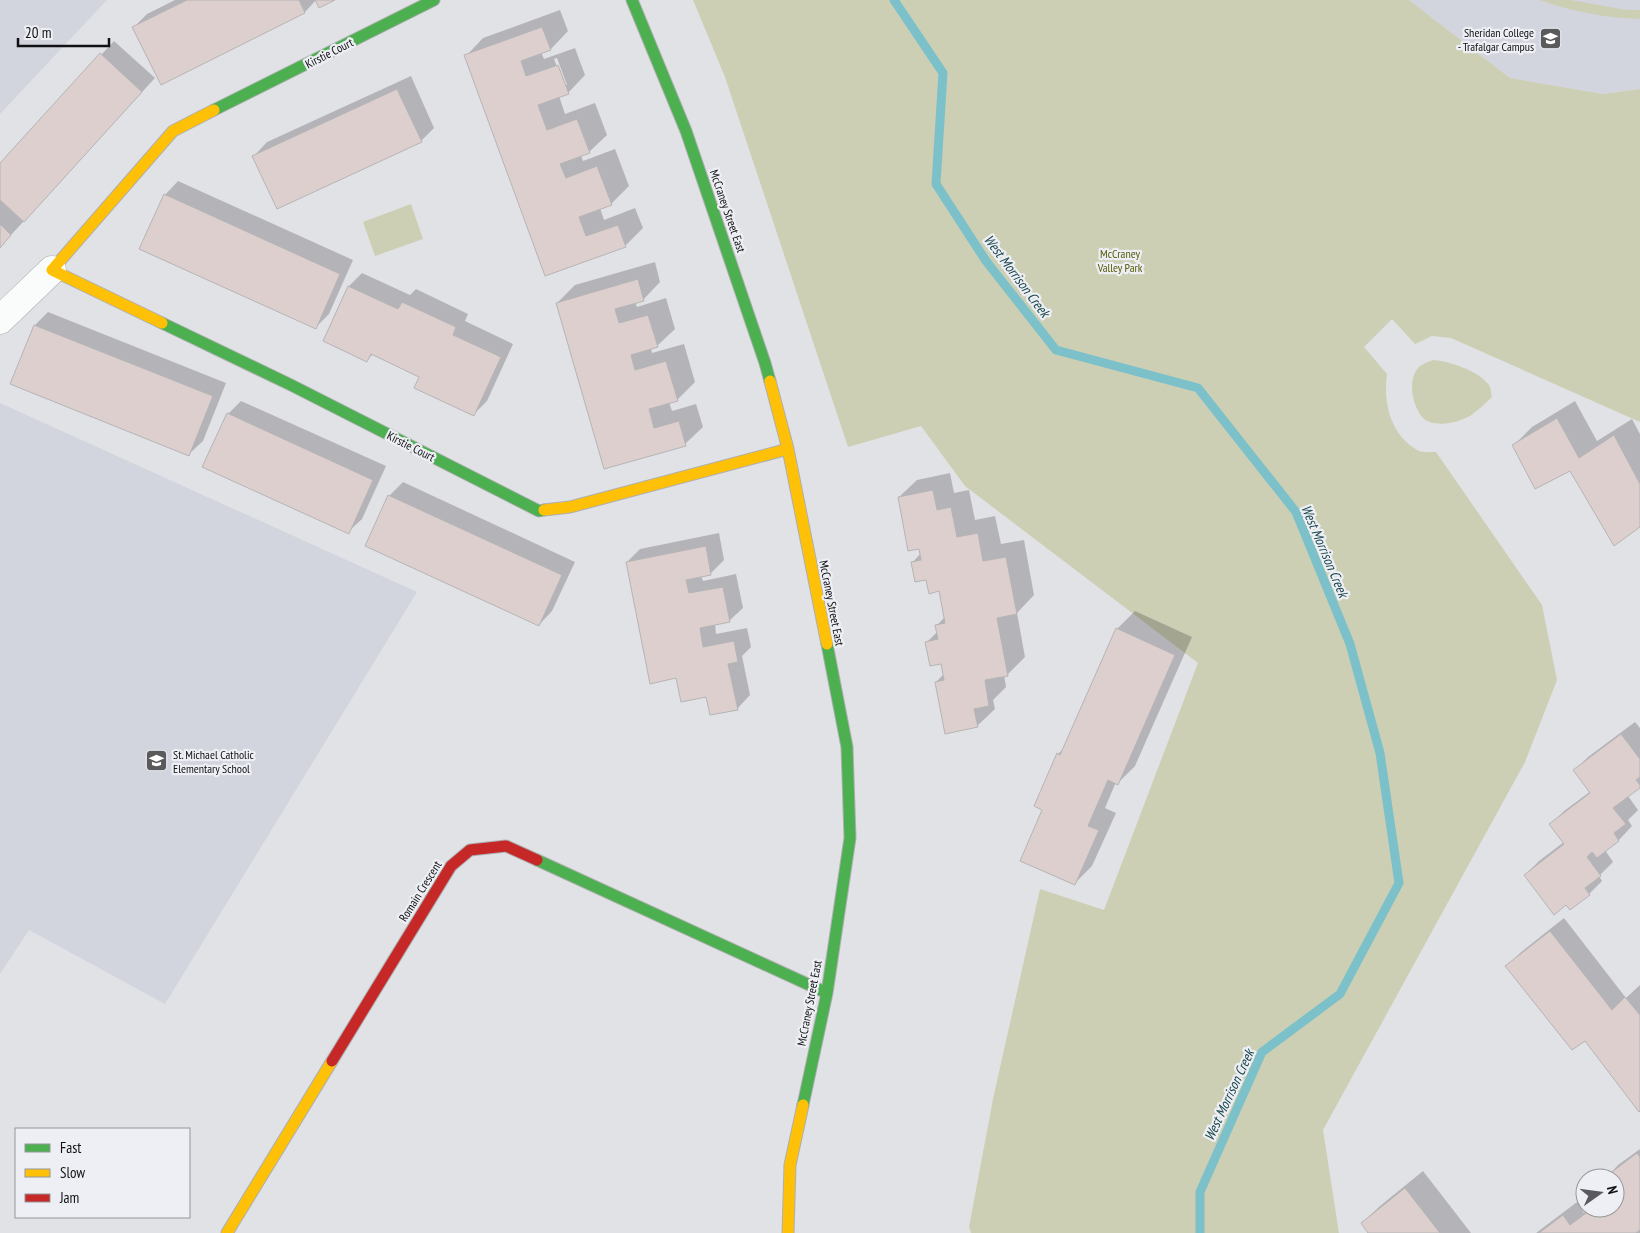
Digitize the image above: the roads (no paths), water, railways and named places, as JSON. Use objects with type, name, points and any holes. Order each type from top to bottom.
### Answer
[{"type":"street","name":"Kirstie Court","points":[[0,320],[52,270],[173,132],[434,0]]},
{"type":"street","name":"McCraney Street East","points":[[632,0],[686,131],[765,363],[788,449],[846,747],[850,838],[826,994],[790,1165],[788,1233]]},
{"type":"street","name":"Kirstie Court","points":[[52,270],[291,385],[539,511],[570,507],[788,449]]},
{"type":"street","name":"Romain Crescent","points":[[227,1233],[451,866],[470,850],[506,846],[826,994]]},
{"type":"waterway","name":"West Morrison Creek","points":[[894,0],[943,73],[936,184],[986,261],[1056,350],[1198,388],[1296,512],[1350,644],[1380,753],[1399,883],[1340,994],[1262,1052],[1200,1192],[1200,1233]]},
{"type":"place","name":"Sheridan College - Trafalgar Campus","points":[[1550,39]]},
{"type":"place","name":"St. Michael Catholic Elementary School","points":[[157,761]]},
{"type":"park label","name":"McCraney Valley Park","points":[[1120,260]]}]
